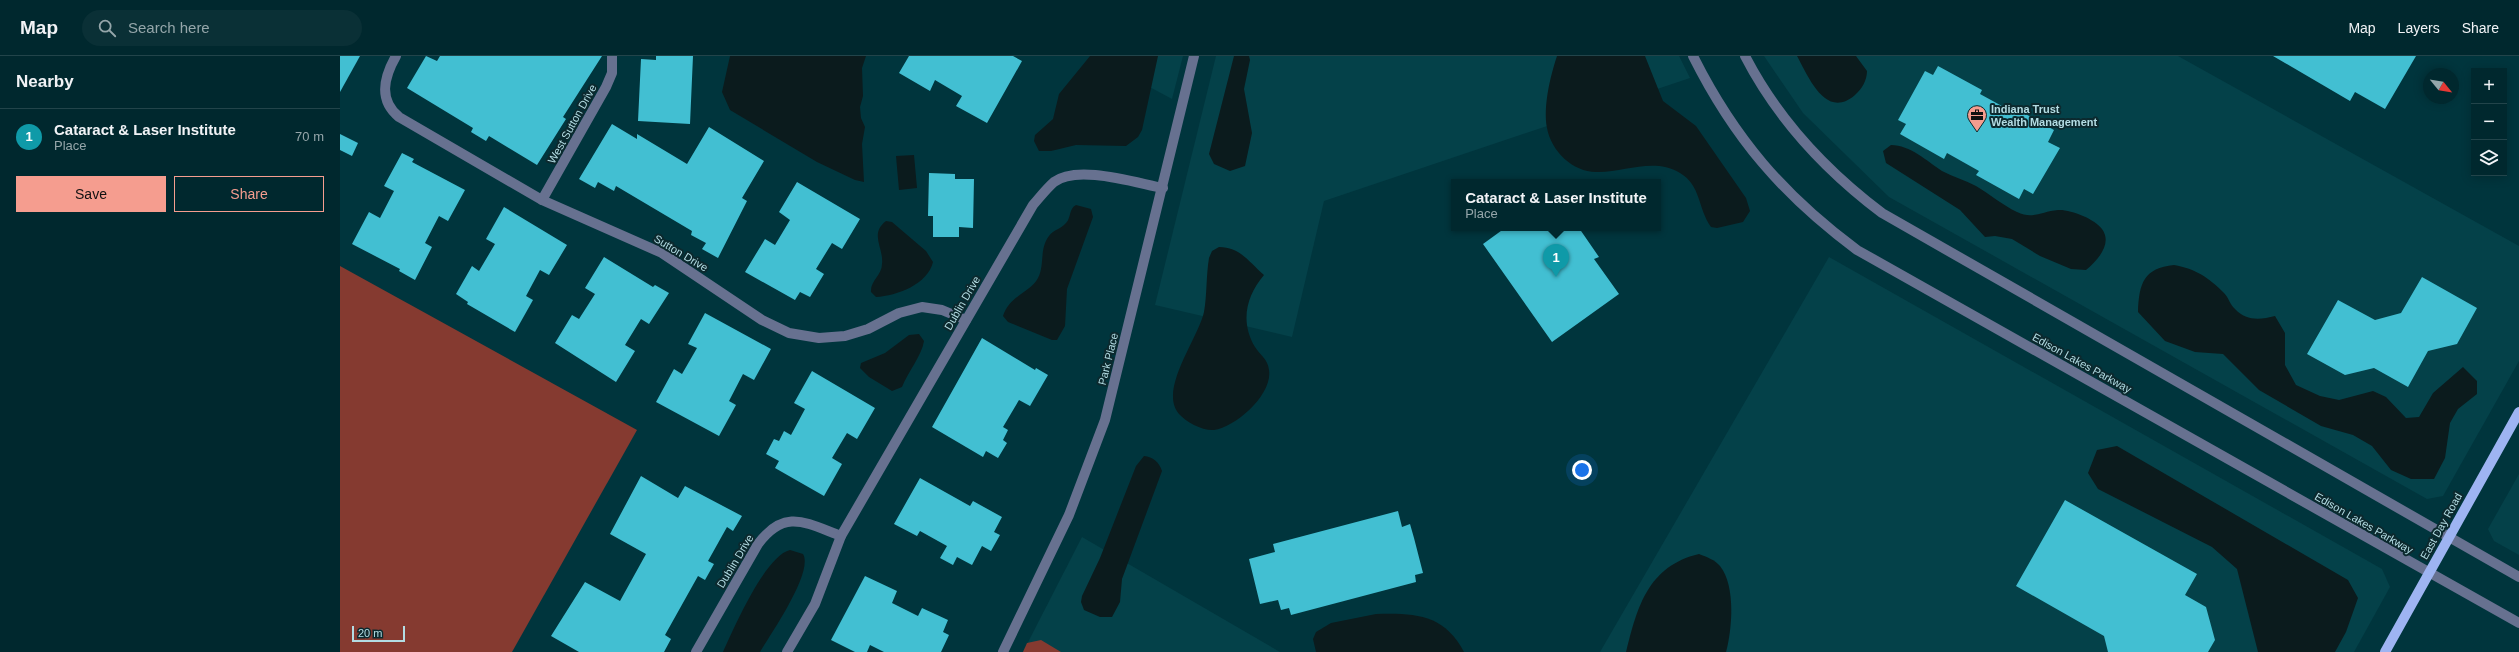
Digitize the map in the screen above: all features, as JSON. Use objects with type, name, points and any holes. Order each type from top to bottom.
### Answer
[{"type":"main road","name":"East Day Road","points":[[2385,652],[2519,412]]},
{"type":"street","name":"Sutton Drive","points":[[396,56],[386,72],[384,82],[385,95],[393,113],[542,200],[662,253],[762,320],[789,333],[819,338],[845,336],[868,329],[899,313],[922,307],[942,310],[966,320]]},
{"type":"street","name":"West Sutton Drive","points":[[542,200],[606,87],[612,73],[612,56]]},
{"type":"street","name":"Park Place","points":[[1003,652],[1069,515],[1095,448],[1118,371],[1194,56]]},
{"type":"street","name":"Edison Lakes Parkway","points":[[1693,56],[1713,95],[1750,150],[1786,190],[1857,250],[2519,623]]},
{"type":"street","points":[[1745,56],[1780,113],[1814,154],[1841,180],[1882,213],[2448,538],[2519,577]]},
{"type":"street","name":"Dublin Drive","points":[[787,652],[815,604],[841,536],[1033,204],[1055,181],[1075,175],[1092,175],[1162,188]]},
{"type":"street","name":"Dublin Drive","points":[[696,652],[758,544],[768,531],[782,522],[800,520],[841,536]]},
{"type":"shaded area","points":[[730,56],[866,56],[862,68],[863,96],[860,107],[861,118],[865,127],[862,144],[864,182],[855,180],[817,162],[730,110],[722,92]]},
{"type":"shaded area","points":[[1090,56],[1158,56],[1142,130],[1138,137],[1126,146],[1076,145],[1051,151],[1039,151],[1034,141],[1035,135],[1053,119],[1059,94]]},
{"type":"shaded area","points":[[1092,56],[1183,56],[1172,99]]},
{"type":"shaded area","points":[[1216,56],[1679,56],[1690,78],[1324,201],[1292,337],[1155,305]]},
{"type":"shaded area","points":[[1234,56],[1249,56],[1250,60],[1244,89],[1252,133],[1245,166],[1230,171],[1214,164],[1209,154]]},
{"type":"shaded area","points":[[1557,56],[1645,56],[1663,101],[1696,126],[1746,198],[1750,211],[1743,222],[1717,228],[1711,227],[1692,184],[1687,178],[1670,168],[1649,166],[1607,172],[1596,172],[1579,168],[1564,159],[1553,145],[1549,136],[1546,120],[1548,92]]},
{"type":"shaded area","points":[[1764,56],[2178,56],[2519,246],[2519,361],[2443,496],[2427,499],[1889,197],[1803,113]]},
{"type":"shaded area","points":[[1797,56],[1856,56],[1867,71],[1865,81],[1855,95],[1845,101],[1835,103],[1827,99],[1813,85]]},
{"type":"shaded area","points":[[1891,145],[1912,151],[1942,171],[1976,186],[2017,212],[2033,215],[2063,210],[2088,218],[2099,225],[2102,229],[2106,240],[2105,246],[2099,257],[2086,270],[2071,269],[2040,256],[2012,239],[1995,236],[1985,237],[1960,210],[1886,163],[1883,151]]},
{"type":"shaded area","points":[[914,155],[917,188],[899,190],[896,156]]},
{"type":"shaded area","points":[[1076,205],[1091,209],[1093,217],[1067,289],[1065,326],[1057,340],[1052,340],[1008,322],[1003,316],[1010,303],[1030,287],[1038,278],[1046,241],[1051,234],[1066,223],[1072,208]]},
{"type":"shaded area","points":[[886,221],[892,222],[926,251],[933,262],[925,277],[910,287],[893,294],[876,297],[871,292],[871,288],[882,264],[878,241],[878,231]]},
{"type":"shaded area","points":[[1219,247],[1239,252],[1264,275],[1249,300],[1247,319],[1250,338],[1268,366],[1269,379],[1259,399],[1242,416],[1223,428],[1210,430],[1195,425],[1179,414],[1174,404],[1173,392],[1181,364],[1204,312],[1209,258],[1212,251]]},
{"type":"shaded area","points":[[1829,257],[2382,569],[2390,587],[2354,652],[1600,652]]},
{"type":"shaded area","points":[[2174,265],[2195,271],[2213,282],[2224,293],[2233,307],[2244,316],[2259,319],[2275,316],[2285,333],[2285,365],[2296,385],[2320,396],[2339,400],[2373,391],[2386,397],[2406,418],[2419,417],[2433,393],[2463,367],[2477,381],[2477,394],[2458,409],[2450,423],[2445,458],[2434,479],[2411,479],[2391,470],[2372,446],[2353,435],[2321,426],[2259,390],[2223,354],[2195,352],[2165,341],[2138,312],[2140,293],[2145,279],[2150,274],[2164,267]]},
{"type":"shaded area","points":[[340,266],[637,430],[512,652],[340,652]]},
{"type":"shaded area","points":[[919,334],[924,341],[923,346],[902,387],[892,391],[869,377],[860,368],[861,363],[885,353],[909,335]]},
{"type":"shaded area","points":[[2117,446],[2348,580],[2358,598],[2346,632],[2335,652],[2258,652],[2237,569],[2212,547],[2098,489],[2088,473],[2097,450]]},
{"type":"shaded area","points":[[1144,456],[1155,460],[1162,471],[1122,579],[1120,602],[1112,617],[1100,617],[1084,610],[1081,602],[1082,596],[1100,558],[1136,466]]},
{"type":"shaded area","points":[[2519,474],[2519,555],[2494,541],[2488,529]]},
{"type":"shaded area","points":[[1082,537],[1280,652],[1023,652]]},
{"type":"shaded area","points":[[790,550],[803,554],[805,563],[802,575],[797,588],[781,618],[760,652],[723,652],[751,594],[771,565],[780,555]]},
{"type":"shaded area","points":[[1699,554],[1711,559],[1720,566],[1729,585],[1731,596],[1731,620],[1726,652],[1626,652],[1640,604],[1656,578],[1668,568],[1682,560]]},
{"type":"shaded area","points":[[1376,614],[1403,614],[1427,618],[1438,623],[1447,630],[1456,639],[1464,652],[1316,652],[1313,639],[1316,632],[1331,623]]},
{"type":"shaded area","points":[[1041,640],[1061,652],[1023,652],[1027,643]]},
{"type":"building","points":[[340,56],[360,56],[340,92]]},
{"type":"building","points":[[426,56],[437,61],[440,56],[602,56],[563,117],[566,119],[537,165],[489,136],[486,141],[471,132],[473,128],[407,88]]},
{"type":"building","points":[[656,56],[693,56],[690,124],[638,121],[641,59],[656,60]]},
{"type":"building","points":[[909,56],[1013,56],[1022,61],[987,123],[956,106],[962,96],[935,80],[930,91],[899,73]]},
{"type":"building","points":[[2273,56],[2416,56],[2385,109],[2355,92],[2350,101]]},
{"type":"building","name":"Indiana Trust Wealth Management","points":[[1938,66],[1982,90],[1980,94],[2011,111],[2013,107],[2054,130],[2048,142],[2060,148],[2033,194],[2024,189],[2019,199],[1976,175],[1979,171],[1947,153],[1944,159],[1900,134],[1906,124],[1898,120],[1925,71],[1933,75]]},
{"type":"building","points":[[612,124],[637,139],[637,134],[687,164],[709,127],[764,161],[742,198],[747,201],[718,258],[702,249],[706,243],[691,235],[692,231],[616,186],[614,191],[598,182],[595,188],[579,179]]},
{"type":"building","points":[[340,134],[358,143],[352,156],[340,150]]},
{"type":"building","points":[[402,153],[414,159],[412,162],[465,190],[448,221],[439,216],[425,243],[432,247],[415,280],[399,271],[400,269],[352,244],[369,212],[380,218],[394,191],[384,186]]},
{"type":"building","points":[[929,173],[955,174],[955,179],[974,179],[973,228],[959,227],[959,237],[933,237],[933,216],[928,216]]},
{"type":"building","points":[[797,182],[860,219],[842,249],[832,243],[816,269],[824,274],[810,297],[800,292],[795,300],[745,272],[765,239],[775,245],[790,220],[779,212]]},
{"type":"building","points":[[504,207],[567,245],[549,275],[540,270],[526,296],[533,300],[515,332],[467,304],[468,302],[456,294],[472,266],[479,271],[495,244],[486,239]]},
{"type":"building","points":[[1501,231],[1581,231],[1599,257],[1594,259],[1619,294],[1552,342],[1483,244]]},
{"type":"building","points":[[604,257],[653,287],[655,285],[669,293],[649,324],[641,319],[625,345],[635,351],[616,382],[555,343],[572,315],[579,319],[595,294],[585,288]]},
{"type":"building","points":[[2422,277],[2477,308],[2457,344],[2428,351],[2408,387],[2374,368],[2345,375],[2307,354],[2338,300],[2375,320],[2401,313]]},
{"type":"building","points":[[705,313],[771,349],[754,380],[743,374],[729,401],[736,405],[719,436],[656,402],[674,369],[682,374],[697,348],[688,344]]},
{"type":"building","points":[[982,338],[1035,370],[1036,368],[1048,375],[1030,406],[1019,400],[1003,427],[1008,430],[1003,440],[1007,443],[998,458],[986,451],[983,457],[932,427]]},
{"type":"building","points":[[812,371],[875,408],[857,439],[847,433],[832,458],[842,464],[824,496],[775,468],[779,461],[766,454],[774,439],[779,441],[784,431],[791,435],[805,409],[794,403]]},
{"type":"building","points":[[641,476],[678,498],[685,486],[742,516],[733,531],[727,527],[708,561],[714,564],[705,580],[698,576],[665,635],[671,639],[664,652],[579,652],[551,636],[585,582],[620,601],[646,554],[610,534]]},
{"type":"building","points":[[920,478],[970,506],[973,501],[1002,517],[994,532],[1000,535],[991,551],[982,546],[972,565],[957,557],[953,565],[940,558],[947,546],[920,531],[917,536],[894,524]]},
{"type":"building","points":[[2065,500],[2197,574],[2185,595],[2206,607],[2215,640],[2208,652],[2108,652],[2104,636],[2016,586]]},
{"type":"building","points":[[1398,511],[1402,527],[1410,524],[1423,573],[1415,575],[1416,582],[1291,615],[1289,608],[1281,610],[1278,600],[1260,604],[1249,559],[1275,552],[1273,544]]},
{"type":"building","points":[[865,576],[897,591],[892,603],[918,616],[922,608],[948,620],[943,632],[949,635],[941,652],[884,652],[870,645],[867,652],[855,652],[831,640]]},
{"type":"place","name":"Indiana Trust Wealth Management","points":[[1977,132]]},
{"type":"place","name":"Cataract & Laser Institute","points":[[1556,277]]}]
